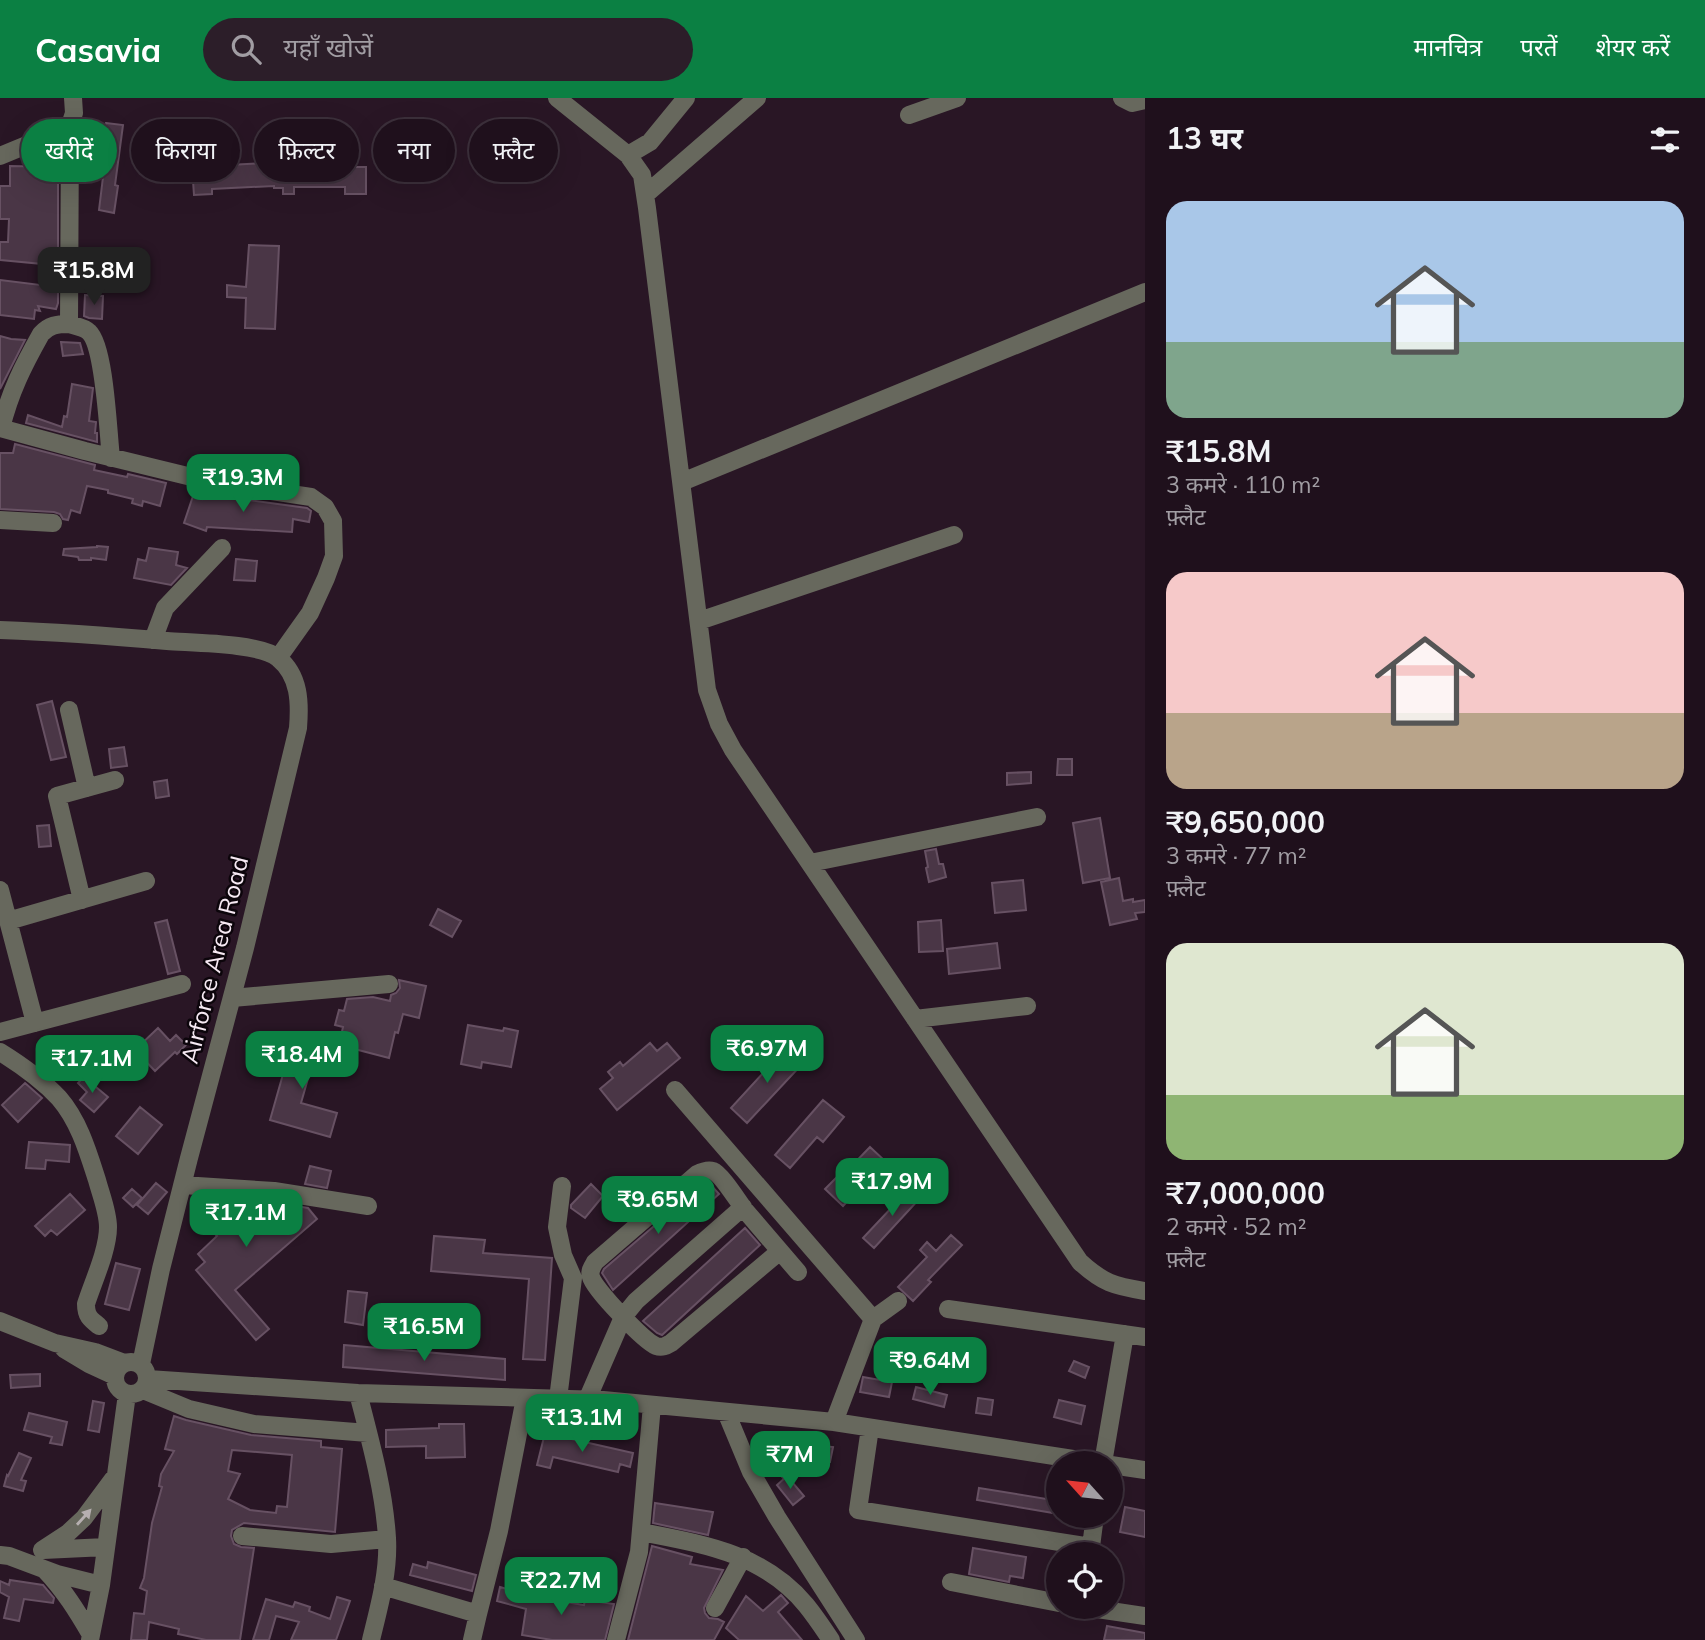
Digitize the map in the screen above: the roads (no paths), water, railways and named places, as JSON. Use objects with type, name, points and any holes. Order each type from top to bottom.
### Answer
[{"type":"street","points":[[72,119],[73,98]]},
{"type":"street","points":[[557,98],[628,155],[642,175],[708,690],[719,724],[733,750],[1080,1262],[1096,1277],[1120,1287],[1145,1291]]},
{"type":"street","points":[[628,155],[650,142],[686,98]]},
{"type":"street","points":[[645,194],[757,98]]},
{"type":"street","points":[[909,115],[957,98]]},
{"type":"street","points":[[1122,98],[1132,103],[1145,100]]},
{"type":"street","points":[[0,156],[21,147]]},
{"type":"street","points":[[69,324],[70,182]]},
{"type":"street","points":[[682,482],[1145,292]]},
{"type":"street","points":[[0,630],[234,646],[264,651],[278,658],[310,613],[334,556],[333,521],[325,507],[311,497],[212,482],[111,458],[0,428],[14,384],[41,334],[54,324],[83,328],[91,334],[97,345],[111,458]]},
{"type":"street","points":[[0,520],[52,523]]},
{"type":"street","points":[[699,621],[954,535]]},
{"type":"street","points":[[153,640],[166,608],[222,548]]},
{"type":"street","name":"Airforce Area Road","points":[[90,1638],[101,1585],[116,1474],[133,1378],[248,935],[298,728],[300,705],[297,688],[290,672],[278,658]]},
{"type":"street","points":[[69,709],[88,788]]},
{"type":"street","points":[[82,900],[57,796],[115,780]]},
{"type":"street","points":[[810,863],[1037,817]]},
{"type":"street","points":[[8,921],[146,881]]},
{"type":"street","points":[[0,890],[35,1023]]},
{"type":"street","points":[[0,1032],[183,984]]},
{"type":"street","points":[[232,998],[389,984]]},
{"type":"street","points":[[915,1019],[1027,1006]]},
{"type":"street","points":[[0,1052],[41,1081],[60,1099],[89,1153],[108,1226],[106,1242],[86,1304],[88,1317],[99,1326]]},
{"type":"street","points":[[675,1090],[873,1319]]},
{"type":"street","points":[[780,1251],[663,1347],[655,1346],[623,1317],[591,1276],[595,1262],[705,1170],[713,1171],[719,1177],[799,1272]]},
{"type":"street","points":[[182,1185],[274,1191],[368,1206]]},
{"type":"street","points":[[558,1399],[573,1278],[557,1227],[562,1186]]},
{"type":"street","points":[[587,1400],[623,1317],[636,1301],[743,1207]]},
{"type":"street","points":[[834,1422],[873,1319],[898,1301]]},
{"type":"street","points":[[948,1309],[1145,1337]]},
{"type":"street","points":[[0,1321],[55,1343],[95,1352],[133,1378],[189,1409],[244,1422],[368,1433]]},
{"type":"street","points":[[1103,1451],[1125,1334]]},
{"type":"street","points":[[133,1378],[358,1393],[587,1400],[652,1405],[834,1422],[1046,1455]]},
{"type":"street","points":[[358,1393],[383,1502],[387,1539],[383,1586],[371,1640]]},
{"type":"street","points":[[472,1640],[499,1531],[525,1398]]},
{"type":"street","points":[[616,1640],[639,1552],[652,1405]]},
{"type":"street","points":[[726,1412],[751,1472],[856,1640]]},
{"type":"street","points":[[870,1428],[858,1510],[1046,1542]]},
{"type":"street","points":[[1124,1467],[1145,1470]]},
{"type":"street","points":[[42,1550],[68,1533],[84,1518],[116,1474]]},
{"type":"street","points":[[640,1532],[705,1545],[743,1557],[760,1566],[804,1603],[831,1640]]},
{"type":"street","points":[[242,1536],[331,1544],[387,1539]]},
{"type":"street","points":[[4,1555],[106,1547]]},
{"type":"street","points":[[4,1555],[101,1585]]},
{"type":"street","points":[[715,1608],[743,1557]]},
{"type":"street","points":[[43,1568],[69,1597],[90,1638]]},
{"type":"street","points":[[951,1582],[1046,1600]]},
{"type":"street","points":[[383,1586],[478,1614]]},
{"type":"street","points":[[1123,1613],[1145,1616]]}]
